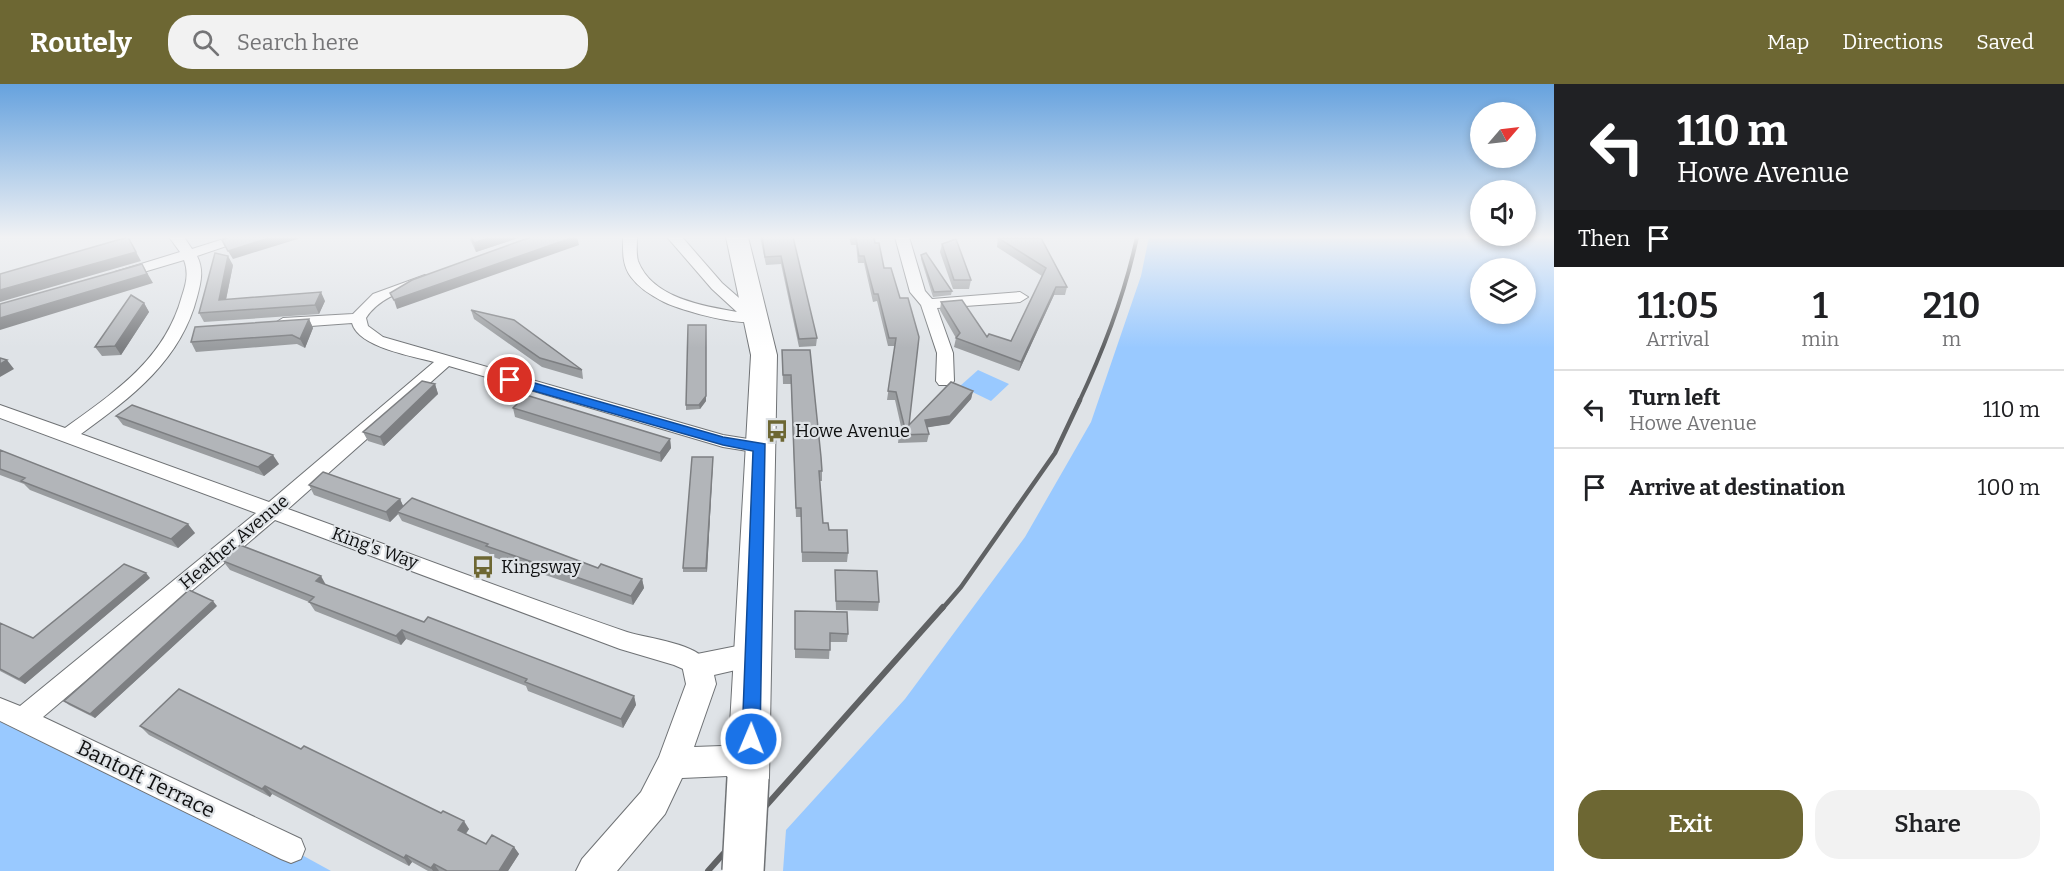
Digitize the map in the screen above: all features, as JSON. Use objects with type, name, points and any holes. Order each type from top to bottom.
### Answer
[{"type":"main road","points":[[743,871],[749,769],[764,355],[745,274]]},
{"type":"street","points":[[103,280],[125,274]]},
{"type":"street","points":[[66,436],[125,393],[187,330],[194,274]]},
{"type":"street","points":[[439,274],[375,299],[364,308],[358,318],[361,328],[377,340],[445,361],[723,441],[760,447]]},
{"type":"street","points":[[638,274],[643,281],[665,298],[719,315],[754,318]]},
{"type":"street","points":[[706,274],[754,318]]},
{"type":"street","points":[[913,274],[918,292],[928,304],[945,353],[945,381]]},
{"type":"street","points":[[928,304],[1020,297]]},
{"type":"street","points":[[264,325],[358,318]]},
{"type":"street","name":"Heather Avenue","points":[[11,715],[273,510],[445,361]]},
{"type":"street","name":"King's Way","points":[[0,411],[628,642],[680,656],[697,666]]},
{"type":"street","points":[[594,871],[653,803],[673,763],[701,684],[697,666],[752,655]]},
{"type":"street","name":"Bantoft Terrace","points":[[11,715],[291,849]]},
{"type":"street","points":[[673,763],[749,769]]},
{"type":"shaded area","points":[[1141,274],[1470,274],[1470,324],[1536,324],[1536,274],[1554,274],[1554,871],[783,871],[786,830],[905,699],[1025,537],[1091,422]]},
{"type":"shaded area","points":[[978,370],[1009,384],[991,401],[960,386]]},
{"type":"shaded area","points":[[0,712],[291,849],[331,871],[0,871]]},
{"type":"building","points":[[1,274],[58,274],[0,290]]},
{"type":"building","points":[[107,274],[147,274],[0,318],[0,304]]},
{"type":"building","points":[[209,274],[224,274],[219,300],[321,292],[315,305],[199,313]]},
{"type":"building","points":[[429,274],[469,274],[394,300],[390,293],[412,280]]},
{"type":"building","points":[[785,274],[802,274],[817,338],[799,339]]},
{"type":"building","points":[[869,274],[893,274],[900,298],[908,298],[919,337],[909,425],[951,382],[973,391],[950,416],[925,420],[929,434],[899,435],[905,429],[896,392],[888,391],[896,338],[889,338],[878,294],[874,294]]},
{"type":"building","points":[[928,274],[940,274],[952,291],[934,292]]},
{"type":"building","points":[[952,274],[969,274],[971,280],[954,280]]},
{"type":"building","points":[[1043,274],[1060,274],[1067,287],[1056,287],[1021,362],[956,338],[960,333],[941,302],[962,300],[987,337],[989,334],[1011,341]]},
{"type":"building","points":[[131,295],[144,303],[115,346],[95,347]]},
{"type":"building","points":[[471,310],[514,320],[582,370],[540,358]]},
{"type":"building","points":[[309,319],[300,339],[292,335],[191,342],[195,327]]},
{"type":"building","points":[[688,325],[706,325],[706,396],[699,405],[686,405]]},
{"type":"building","points":[[782,350],[810,350],[821,457],[822,471],[819,471],[823,523],[828,523],[829,530],[847,530],[848,553],[802,552],[801,508],[796,508],[791,375],[783,375]]},
{"type":"building","points":[[422,381],[435,384],[380,437],[363,432]]},
{"type":"building","points":[[526,395],[670,439],[660,453],[513,408]]},
{"type":"building","points":[[132,405],[273,455],[258,467],[116,416]]},
{"type":"building","points":[[0,450],[188,524],[171,539],[21,481],[25,478],[0,469]]},
{"type":"building","points":[[692,457],[713,457],[706,568],[683,568]]},
{"type":"building","points":[[323,472],[400,499],[386,512],[309,485]]},
{"type":"building","points":[[412,498],[598,568],[601,564],[642,579],[631,596],[486,546],[488,544],[397,512]]},
{"type":"building","points":[[240,545],[321,576],[316,581],[424,622],[428,617],[634,696],[621,719],[525,682],[527,679],[402,630],[396,636],[309,602],[314,597],[223,561]]},
{"type":"building","points":[[124,564],[146,573],[19,679],[0,669],[0,623],[33,638]]},
{"type":"building","points":[[835,570],[877,571],[879,602],[836,601]]},
{"type":"building","points":[[189,590],[213,601],[90,714],[64,701]]},
{"type":"building","points":[[795,611],[847,612],[848,634],[830,633],[830,650],[795,649]]},
{"type":"building","points":[[179,689],[301,749],[304,746],[441,813],[443,811],[464,821],[458,830],[486,844],[492,835],[514,847],[499,871],[447,871],[434,864],[431,868],[406,855],[404,858],[265,786],[262,789],[140,726]]},
{"type":"railway","points":[[1079,402],[1113,321],[1127,274]]},
{"type":"railway","points":[[942,609],[961,587],[1055,453],[1080,400]]},
{"type":"railway","points":[[708,871],[943,607]]},
{"type":"place","name":"Howe Avenue","points":[[777,431]]},
{"type":"place","name":"Kingsway","points":[[483,567]]},
{"type":"route","points":[[510,380],[723,441],[760,447],[761,473],[755,570],[751,739]]}]
